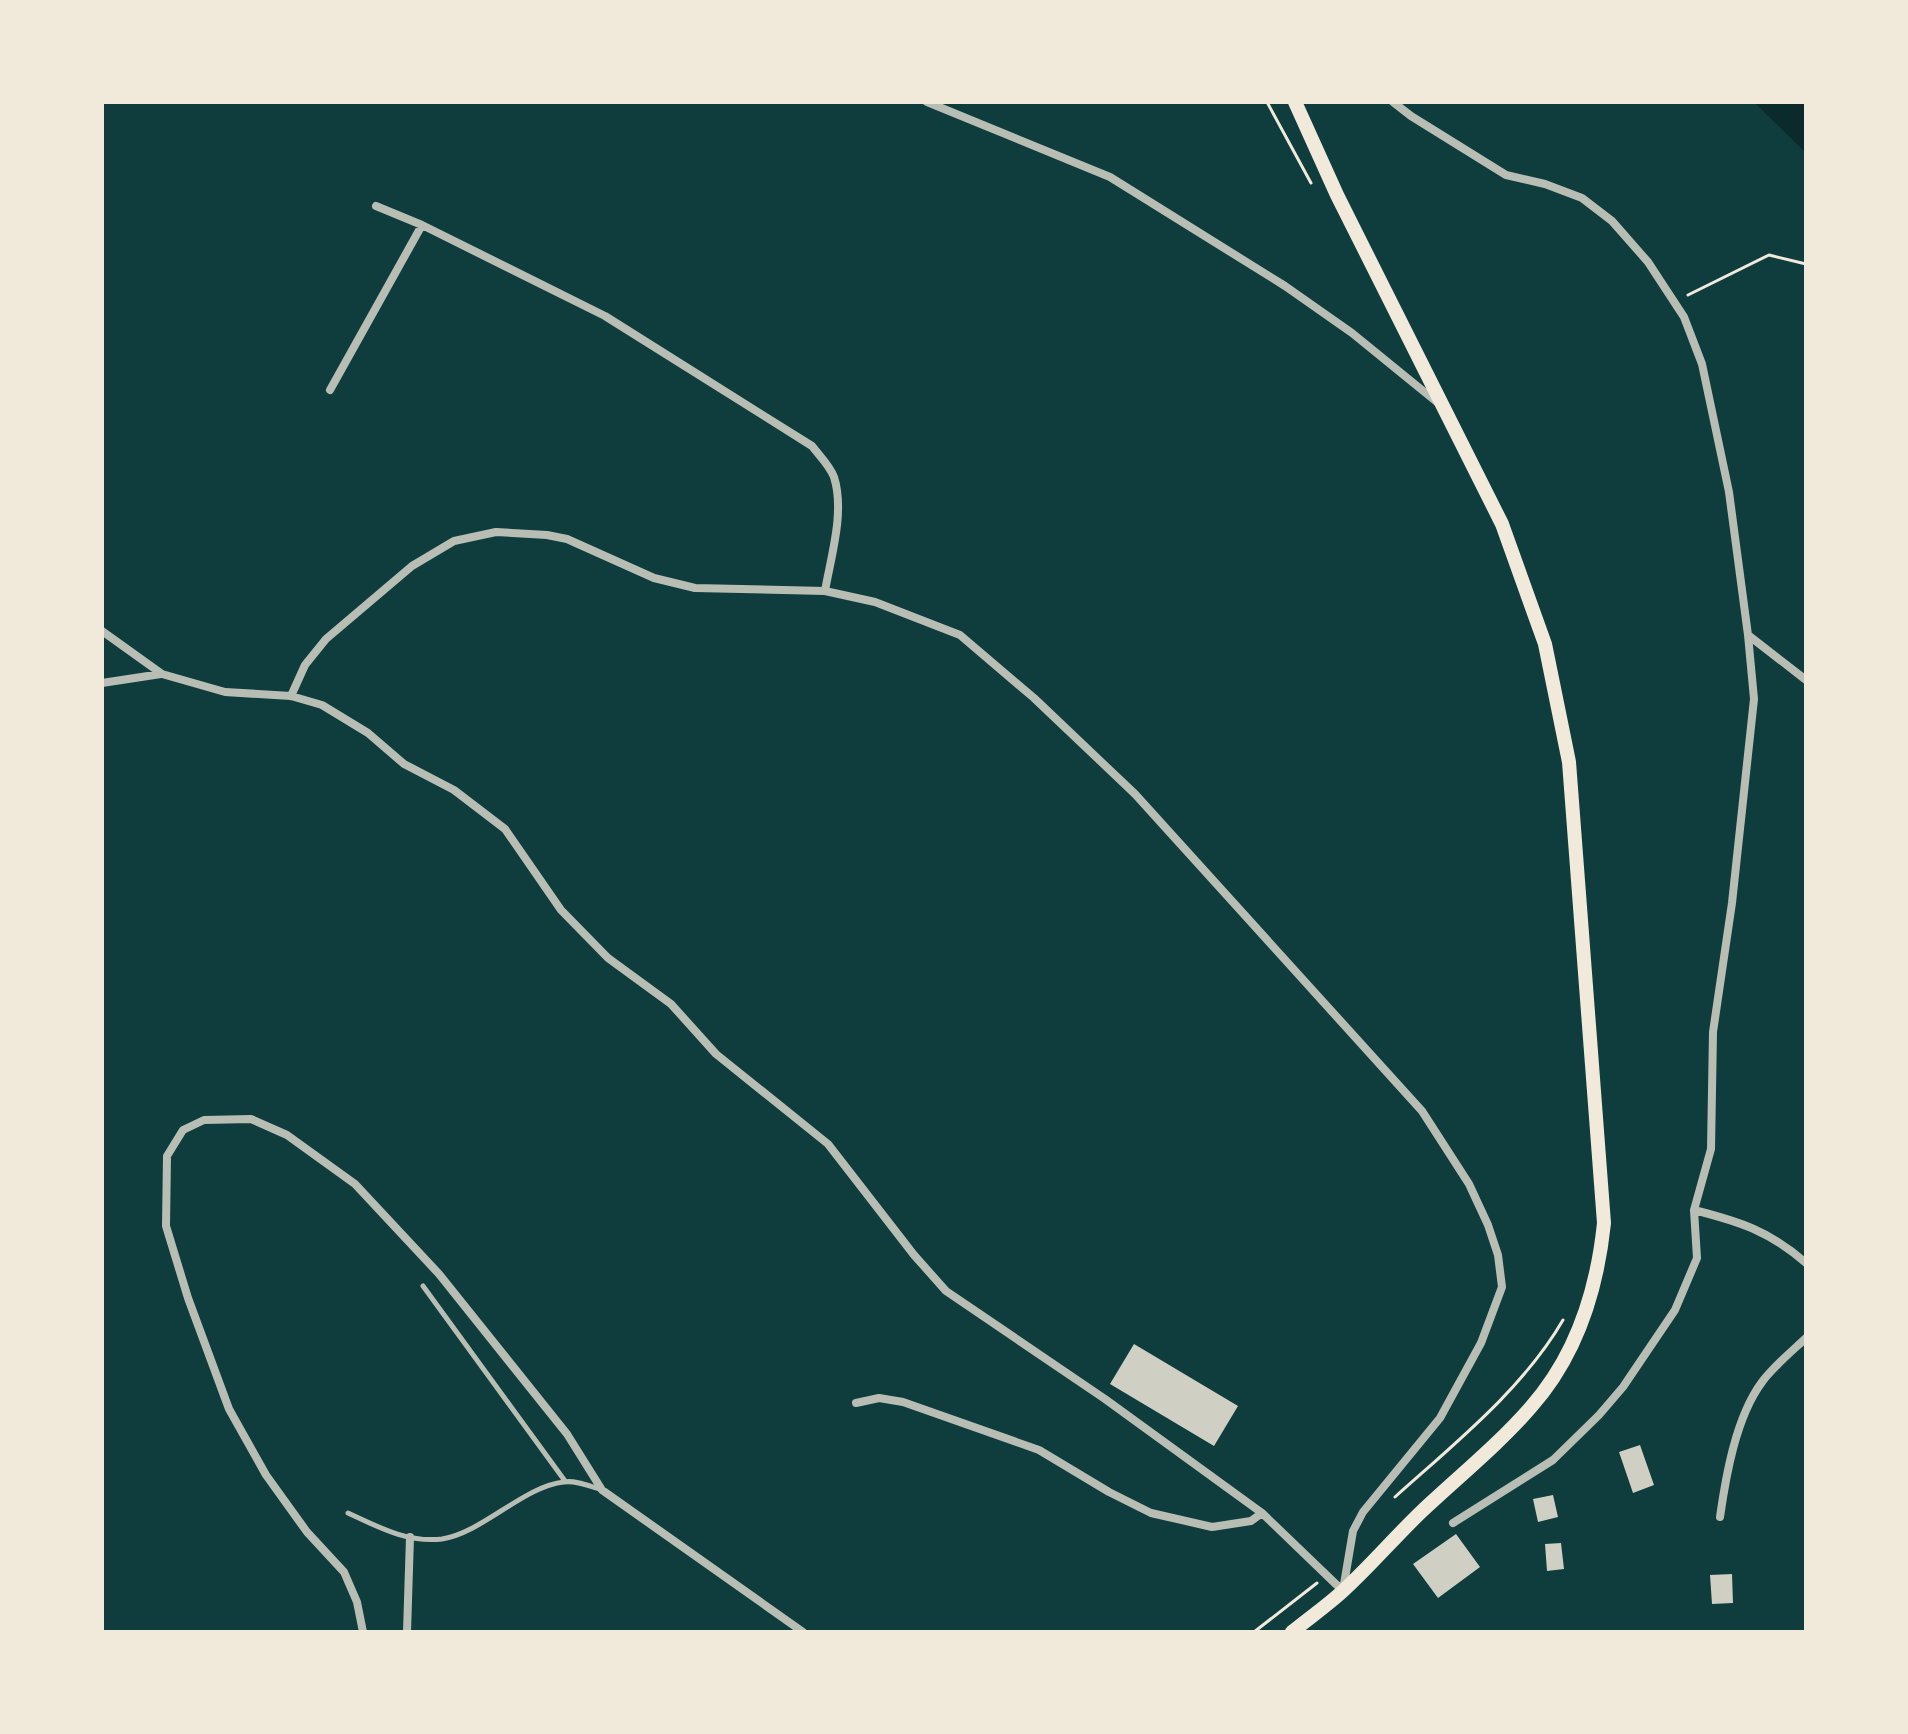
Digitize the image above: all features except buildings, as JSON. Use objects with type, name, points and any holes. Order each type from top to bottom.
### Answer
[{"type":"main road","points":[[1292,1632],[1343,1591],[1531,1408],[1575,1340],[1590,1303],[1600,1264],[1604,1223],[1569,762],[1545,644],[1502,524],[1337,195],[1295,102]]},
{"type":"street","points":[[927,102],[1110,177],[1285,286],[1364,342],[1444,409]]},
{"type":"street","points":[[1393,102],[1506,175],[1545,184],[1582,198],[1612,221],[1648,262],[1684,317],[1705,379],[1729,492],[1754,699],[1732,903],[1713,1032],[1711,1149],[1694,1210],[1697,1258],[1675,1310],[1623,1387],[1599,1415],[1553,1460],[1453,1523]]},
{"type":"street","points":[[376,206],[422,225],[605,316],[812,446],[833,474],[837,491],[836,520],[825,591]]},
{"type":"street","points":[[330,390],[422,225]]},
{"type":"street","points":[[291,696],[305,665],[326,639],[412,566],[454,541],[496,532],[567,539],[654,578],[695,588],[825,591],[875,602],[960,635],[1034,698],[1135,794],[1422,1111],[1469,1184],[1488,1225],[1498,1255],[1502,1287],[1481,1343],[1440,1418],[1358,1522],[1353,1531],[1343,1591]]},
{"type":"street","points":[[102,631],[162,674],[225,692],[291,696],[322,705],[368,733],[404,764],[454,790],[505,829],[561,910],[608,958],[671,1004],[716,1054],[828,1144],[914,1255],[946,1291],[1105,1399],[1262,1513],[1343,1591]]},
{"type":"street","points":[[1748,635],[1806,680]]},
{"type":"street","points":[[102,683],[162,674]]},
{"type":"street","points":[[363,1632],[357,1602],[344,1572],[307,1532],[266,1475],[229,1409],[188,1298],[166,1226],[167,1156],[183,1130],[204,1120],[251,1119],[287,1135],[355,1184],[449,1286],[567,1434],[602,1490],[803,1632]]},
{"type":"street","points":[[1694,1210],[1749,1224],[1806,1263]]},
{"type":"street","points":[[1720,1517],[1736,1436],[1761,1383],[1806,1338]]},
{"type":"street","points":[[856,1403],[879,1398],[903,1402],[1039,1450],[1151,1513],[1212,1527],[1251,1521],[1262,1513]]},
{"type":"street","points":[[407,1632],[410,1537]]},
{"type":"lane","points":[[423,1286],[565,1481]]},
{"type":"lane","points":[[348,1513],[397,1535],[443,1539],[476,1526],[496,1512],[565,1481],[602,1490]]},
{"type":"path","points":[[1267,102],[1317,193]]},
{"type":"path","points":[[1674,303],[1769,255],[1806,264]]},
{"type":"path","points":[[1394,1498],[1494,1405],[1552,1339],[1564,1318]]},
{"type":"path","points":[[1254,1632],[1329,1576]]},
{"type":"water","points":[[1754,102],[1806,102],[1806,153]]}]
